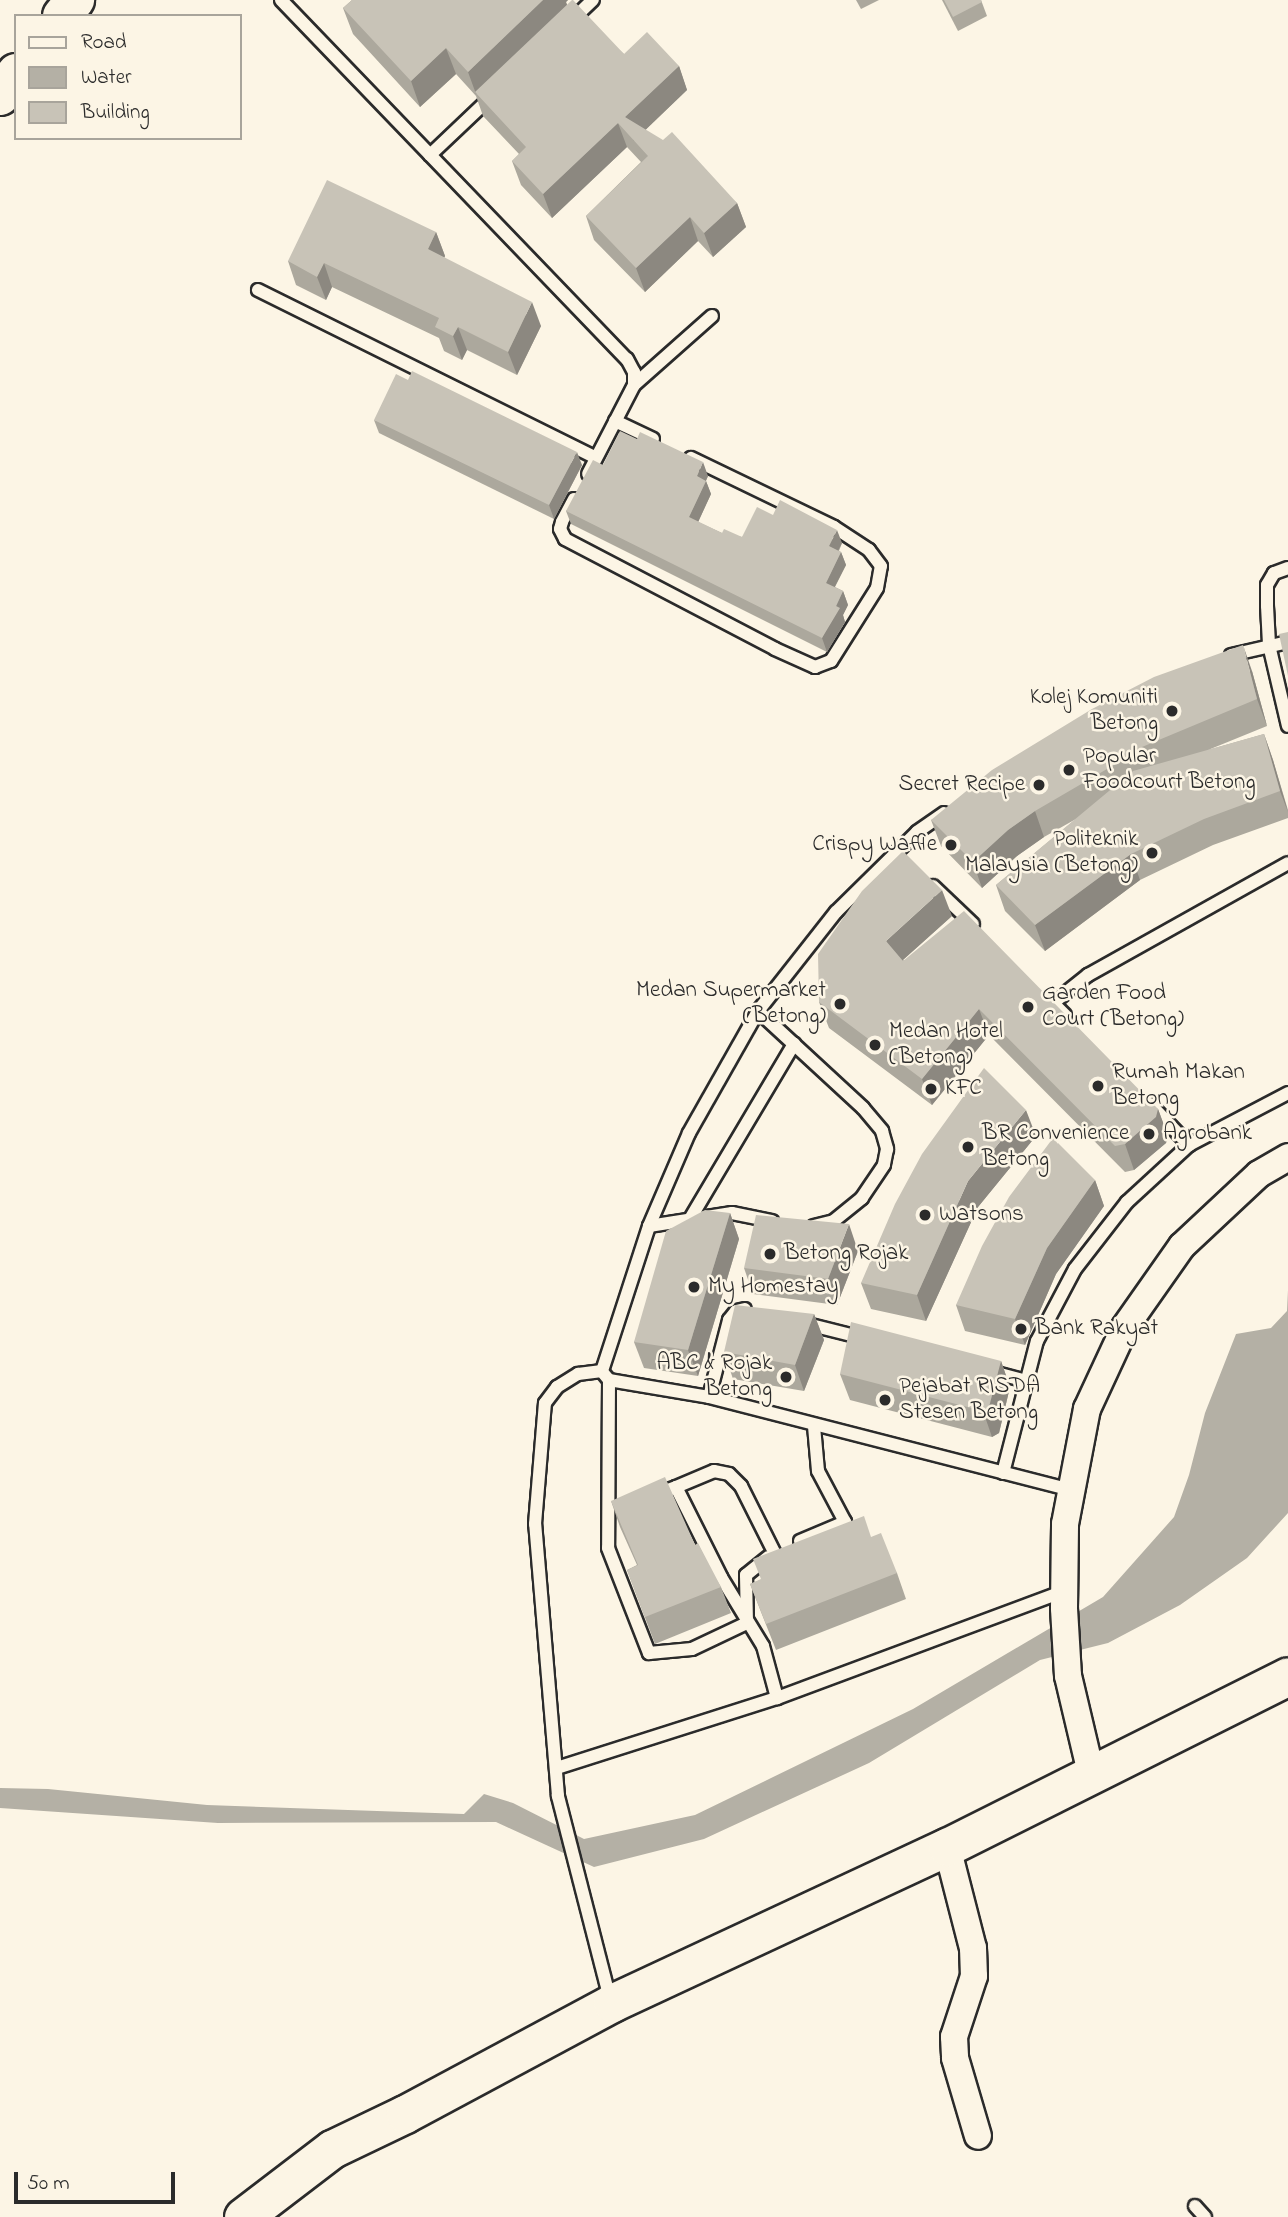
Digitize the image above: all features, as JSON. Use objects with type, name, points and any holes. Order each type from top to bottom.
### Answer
[{"type":"main road","points":[[64,14],[75,0]]},
{"type":"main road","points":[[0,96],[14,76]]},
{"type":"street","points":[[1091,1773],[1068,1676],[1064,1599],[1065,1524],[1087,1409],[1125,1327],[1182,1245],[1259,1174],[1288,1157]]},
{"type":"street","points":[[243,2217],[332,2149],[405,2115],[612,2003],[947,1847],[1288,1676]]},
{"type":"street","points":[[947,1847],[973,1948],[974,1976],[954,2037],[955,2058],[978,2136]]},
{"type":"lane","points":[[281,0],[627,359],[634,372],[634,385]]},
{"type":"lane","points":[[564,27],[593,0]]},
{"type":"lane","points":[[430,155],[497,91]]},
{"type":"lane","points":[[258,290],[596,458]]},
{"type":"lane","points":[[615,421],[834,527],[869,550],[881,566],[877,589],[831,661],[815,667],[775,649],[562,536],[562,522],[596,458],[615,421],[634,385],[712,316]]},
{"type":"lane","points":[[1288,568],[1274,573],[1267,585],[1269,645],[1288,726]]},
{"type":"lane","points":[[1218,659],[1288,642]]},
{"type":"lane","points":[[747,1623],[692,1649],[649,1653],[608,1548],[612,1508],[606,1376],[649,1226],[689,1133],[758,1011],[836,912],[903,856],[917,832],[960,801]]},
{"type":"lane","points":[[1071,1022],[1048,998],[1288,863]]},
{"type":"lane","points":[[927,880],[985,937]]},
{"type":"lane","points":[[649,1226],[732,1213],[808,1228],[834,1221],[862,1198],[884,1165],[887,1149],[882,1131],[863,1108],[758,1011]]},
{"type":"lane","points":[[690,1219],[794,1044]]},
{"type":"lane","points":[[1003,1473],[1037,1341],[1075,1269],[1127,1202],[1189,1145],[1288,1093]]},
{"type":"lane","points":[[1144,1098],[1189,1145]]},
{"type":"lane","points":[[709,1397],[729,1320],[736,1311],[757,1310]]},
{"type":"lane","points":[[783,1317],[878,1342]]},
{"type":"lane","points":[[972,1367],[1026,1381]]},
{"type":"lane","points":[[612,2003],[578,1884],[558,1796],[535,1524],[545,1403],[557,1387],[578,1374],[606,1376],[709,1397],[1070,1490]]},
{"type":"lane","points":[[747,1623],[746,1575],[774,1552],[845,1522],[818,1471],[814,1426]]},
{"type":"lane","points":[[641,1499],[714,1471],[729,1474],[741,1486],[774,1552]]},
{"type":"lane","points":[[676,1487],[747,1623],[763,1646],[777,1698]]},
{"type":"lane","points":[[557,1768],[777,1698],[1064,1599]]},
{"type":"lane","points":[[1195,2206],[1205,2217]]},
{"type":"water","points":[[1288,1290],[1288,1513],[1247,1558],[1180,1605],[1108,1643],[1040,1660],[869,1763],[704,1839],[594,1867],[496,1822],[218,1823],[0,1808],[0,1788],[48,1789],[207,1805],[464,1814],[484,1794],[513,1803],[584,1839],[695,1815],[913,1709],[1103,1597],[1174,1517],[1189,1475],[1205,1413],[1236,1334],[1271,1328],[1287,1311]]},
{"type":"building","points":[[352,0],[543,0],[468,72],[446,48],[411,81],[343,8]]},
{"type":"building","points":[[572,0],[624,54],[647,32],[679,66],[625,117],[663,140],[672,132],[737,203],[704,233],[690,217],[636,268],[586,216],[648,156],[618,123],[543,194],[512,161],[526,147],[475,92]]},
{"type":"building","points":[[944,0],[981,0],[982,2],[953,17]]},
{"type":"building","points":[[327,180],[436,232],[428,249],[532,302],[508,352],[458,327],[453,336],[435,327],[439,318],[324,263],[317,277],[288,261]]},
{"type":"building","points":[[412,371],[577,452],[549,505],[374,420],[396,374],[408,380]]},
{"type":"building","points":[[620,431],[637,439],[640,432],[703,462],[697,476],[706,481],[689,517],[722,533],[724,529],[742,537],[757,507],[773,515],[780,500],[837,530],[829,546],[841,552],[826,583],[843,591],[836,606],[840,608],[822,638],[566,511],[593,460],[603,465]]},
{"type":"building","points":[[1288,632],[1288,676],[1279,634]]},
{"type":"building","points":[[1243,645],[1257,699],[1130,752],[1131,755],[1035,811],[1008,830],[973,862],[931,820],[992,770],[1092,709],[1154,677]]},
{"type":"building","points":[[1264,734],[1280,791],[1204,819],[1131,854],[1035,925],[996,885],[1133,771]]},
{"type":"building","points":[[903,851],[942,890],[886,941],[903,961],[964,911],[1158,1109],[1156,1117],[1125,1144],[1115,1146],[979,1009],[922,1079],[819,1002],[818,954],[862,891]]},
{"type":"building","points":[[984,1068],[1026,1110],[968,1181],[917,1295],[861,1283],[895,1204],[922,1154]]},
{"type":"building","points":[[1053,1138],[1095,1180],[1047,1248],[1015,1319],[956,1305],[982,1246],[1009,1197]]},
{"type":"building","points":[[705,1210],[730,1213],[688,1350],[634,1342],[666,1231]]},
{"type":"building","points":[[756,1215],[849,1224],[828,1279],[744,1268]]},
{"type":"building","points":[[735,1305],[814,1314],[795,1365],[724,1352]]},
{"type":"building","points":[[851,1322],[1001,1361],[989,1407],[983,1411],[840,1374]]},
{"type":"building","points":[[665,1477],[695,1545],[698,1543],[721,1587],[645,1617],[627,1570],[638,1565],[611,1501]]},
{"type":"building","points":[[864,1516],[871,1537],[881,1533],[897,1573],[766,1624],[750,1584],[761,1579],[753,1559]]},
{"type":"place","name":"Kolej Komuniti Betong","points":[[1172,711]]},
{"type":"place","name":"Popular Foodcourt Betong","points":[[1069,770]]},
{"type":"place","name":"Secret Recipe","points":[[1039,785]]},
{"type":"place","name":"Crispy Waffle","points":[[951,845]]},
{"type":"place","name":"Politeknik Malaysia (Betong)","points":[[1152,853]]},
{"type":"place","name":"Medan Supermarket (Betong)","points":[[840,1004]]},
{"type":"place","name":"Garden Food Court (Betong)","points":[[1028,1007]]},
{"type":"place","name":"Medan Hotel (Betong)","points":[[875,1045]]},
{"type":"place","name":"Rumah Makan Betong","points":[[1098,1086]]},
{"type":"place","name":"KFC","points":[[931,1089]]},
{"type":"place","name":"Agrobank","points":[[1149,1134]]},
{"type":"place","name":"BR Convenience Betong","points":[[968,1147]]},
{"type":"place","name":"Watsons","points":[[925,1215]]},
{"type":"place","name":"Betong Rojak","points":[[770,1254]]},
{"type":"place","name":"My Homestay","points":[[694,1287]]},
{"type":"place","name":"Bank Rakyat","points":[[1021,1329]]},
{"type":"place","name":"ABC & Rojak Betong","points":[[786,1377]]},
{"type":"place","name":"Pejabat RISDA Stesen Betong","points":[[885,1400]]}]
